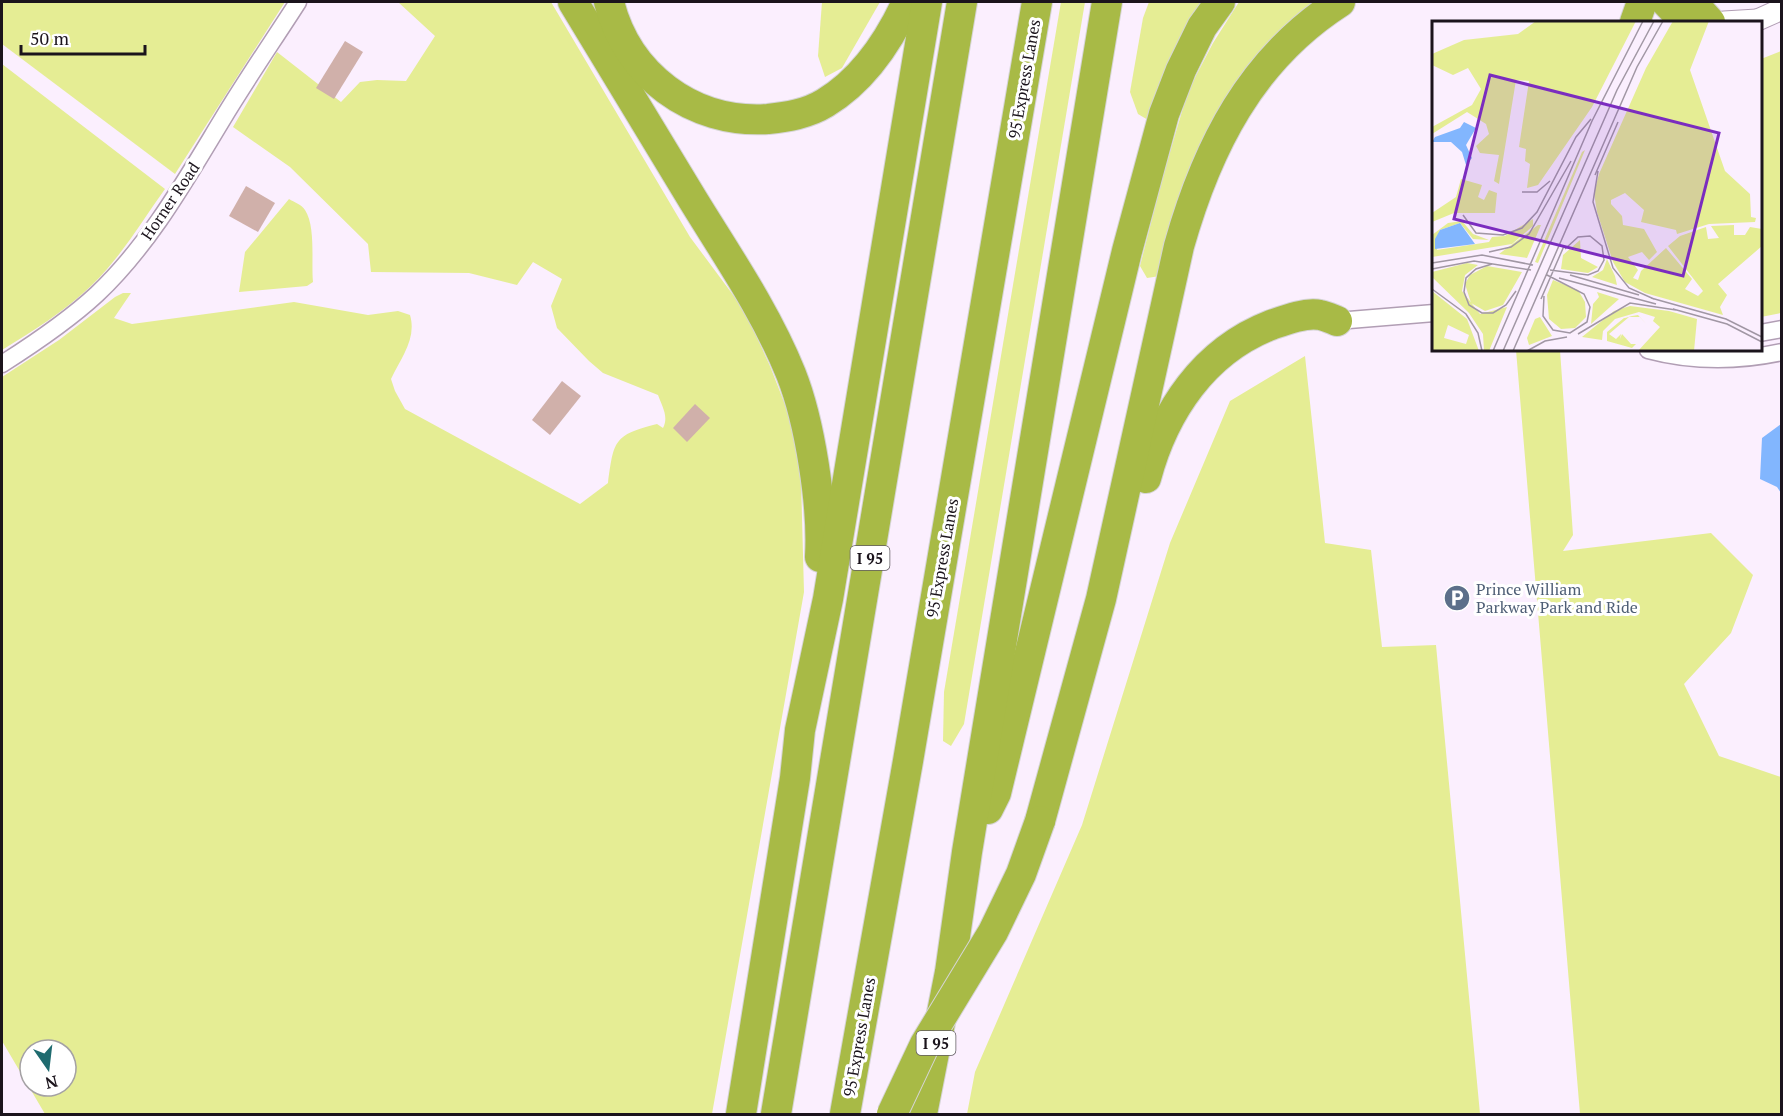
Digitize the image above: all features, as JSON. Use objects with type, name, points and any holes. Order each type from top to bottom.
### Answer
[{"type":"highway","points":[[573,2],[758,306],[792,376],[813,461],[821,542],[819,579],[804,714],[741,1114]]},
{"type":"highway","points":[[609,2],[622,39],[632,56],[663,88],[684,102],[702,110],[725,117],[754,120],[783,118],[803,113],[841,92],[881,49],[908,2]]},
{"type":"highway","points":[[804,714],[828,599],[927,2]]},
{"type":"highway","name":"I 95","points":[[776,1114],[962,2]]},
{"type":"highway","name":"95 Express Lanes","points":[[845,1114],[908,760],[1037,2]]},
{"type":"highway","name":"I 95","points":[[922,1114],[950,972],[967,852],[1107,2]]},
{"type":"highway","points":[[967,852],[996,793],[1127,251],[1164,114],[1181,70],[1202,27],[1220,2]]},
{"type":"highway","points":[[892,1114],[925,1044],[993,932],[1021,874],[1040,821],[1101,599],[1179,246],[1206,164],[1249,87],[1271,60],[1296,34],[1340,2]]},
{"type":"highway","points":[[1635,21],[1642,2]]},
{"type":"highway","points":[[1666,2],[1684,21]]},
{"type":"highway","points":[[1692,2],[1709,21]]},
{"type":"highway","points":[[1101,599],[1140,499],[1152,453],[1187,388],[1203,369],[1245,337],[1280,322],[1318,314],[1337,321]]},
{"type":"street","name":"Horner Road","points":[[2,364],[61,324],[97,294],[147,238],[298,2]]},
{"type":"street","points":[[1755,21],[1782,9]]},
{"type":"street","points":[[1337,321],[1432,313]]},
{"type":"street","points":[[1762,333],[1782,329]]},
{"type":"street","points":[[1653,351],[1680,357],[1716,360],[1752,358],[1782,352]]},
{"type":"green space","points":[[2,2],[285,2],[175,174],[2,44]]},
{"type":"green space","points":[[398,2],[551,2],[690,237],[745,311],[770,366],[800,443],[804,592],[712,1114],[45,1114],[36,1098],[78,1098],[78,1038],[18,1038],[18,1068],[2,1041],[2,377],[59,340],[123,293],[131,293],[114,318],[132,324],[294,302],[368,315],[398,311],[410,315],[412,324],[410,340],[391,379],[405,409],[580,504],[608,483],[615,449],[624,436],[657,424],[663,428],[665,424],[664,412],[658,395],[603,373],[557,328],[551,306],[562,279],[533,262],[517,285],[469,273],[371,272],[368,244],[290,167],[233,127],[277,52],[341,102],[360,82],[406,81],[435,36]]},
{"type":"green space","points":[[822,2],[880,2],[842,68],[825,77],[818,56]]},
{"type":"green space","points":[[1061,2],[1085,2],[964,724],[951,746],[943,741],[944,692]]},
{"type":"green space","points":[[1149,2],[1209,2],[1148,120],[1138,114],[1130,92],[1143,18]]},
{"type":"green space","points":[[1239,2],[1326,2],[1270,42],[1235,84],[1203,143],[1160,276],[1147,278],[1140,266],[1188,91],[1213,43]]},
{"type":"green space","points":[[1781,51],[1781,313],[1762,317],[1762,59]]},
{"type":"green space","points":[[2,64],[165,189],[122,251],[92,285],[60,312],[2,350]]},
{"type":"green space","points":[[289,199],[305,210],[311,226],[313,282],[307,286],[239,292],[245,252]]},
{"type":"green space","points":[[1516,351],[1560,351],[1573,535],[1563,551],[1711,533],[1753,575],[1731,633],[1684,684],[1719,756],[1781,777],[1781,1114],[1580,1114]]},
{"type":"green space","points":[[1305,356],[1325,543],[1371,550],[1382,647],[1436,645],[1480,1114],[967,1114],[975,1072],[1082,825],[1170,543],[1230,401]]},
{"type":"water","points":[[1781,424],[1781,493],[1777,487],[1760,479],[1762,438]]},
{"type":"building","points":[[345,41],[363,52],[334,99],[316,88]]},
{"type":"building","points":[[246,186],[275,203],[258,232],[229,216]]},
{"type":"building","points":[[562,381],[581,396],[550,435],[532,420]]},
{"type":"building","points":[[695,404],[710,418],[687,442],[673,428]]},
{"type":"place","name":"Prince William Parkway Park and Ride","points":[[1457,598]]}]
